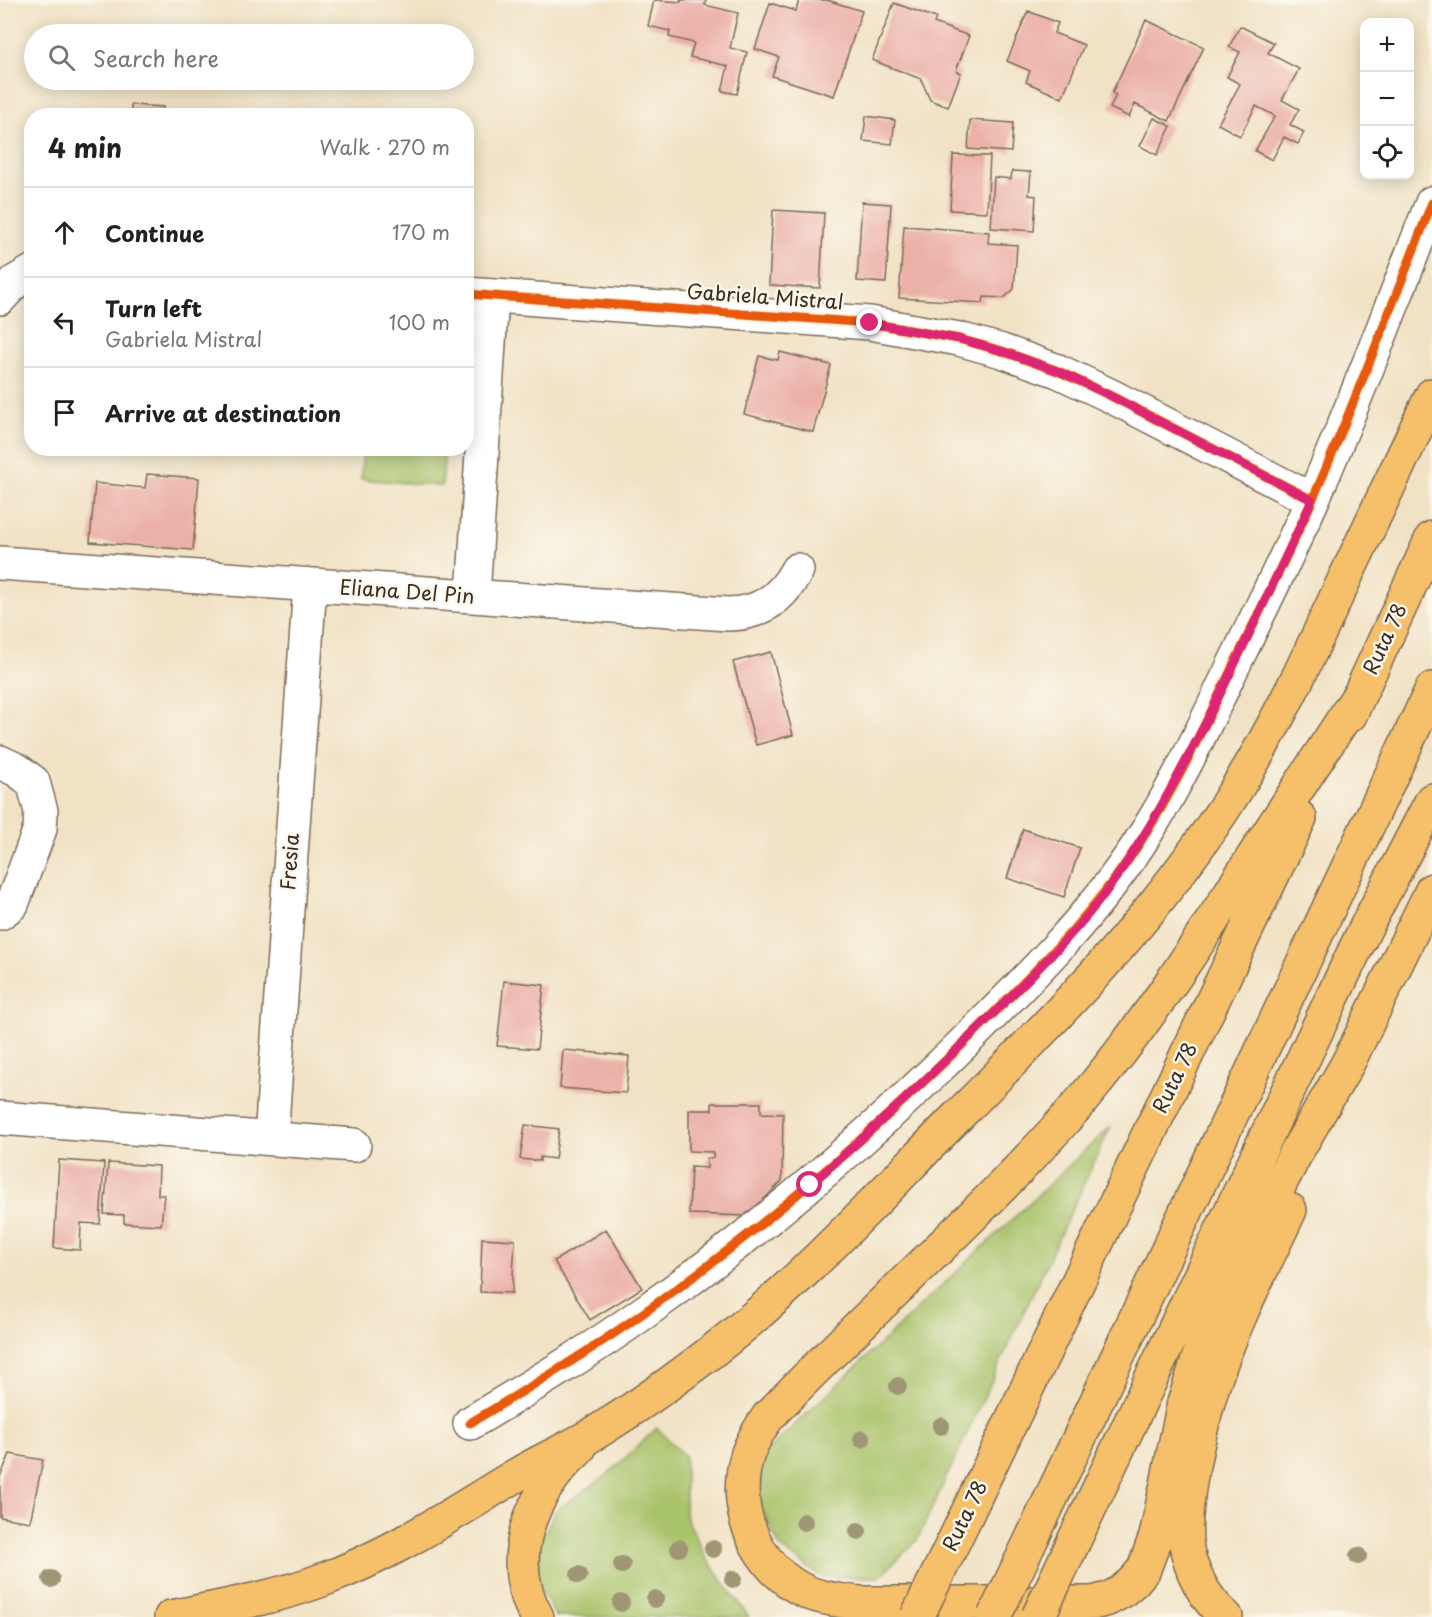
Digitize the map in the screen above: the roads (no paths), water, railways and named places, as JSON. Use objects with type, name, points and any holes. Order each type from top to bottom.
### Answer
[{"type":"highway","points":[[537,1617],[525,1590],[522,1574],[524,1534],[542,1491],[570,1457],[600,1430],[715,1349],[761,1312],[809,1267],[1062,1011],[1159,900],[1209,831],[1270,733],[1299,677],[1432,395]]},
{"type":"highway","name":"Ruta 78","points":[[917,1617],[1432,538]]},
{"type":"highway","points":[[994,1617],[1432,688]]},
{"type":"highway","points":[[1359,694],[1200,941],[1135,1033],[1085,1096],[1042,1145],[977,1212],[768,1417],[748,1453],[743,1497],[754,1538],[762,1555],[772,1568],[797,1587],[811,1593],[834,1600],[859,1603],[1093,1603],[1108,1599],[1134,1581],[1143,1569],[1156,1536],[1178,1425],[1193,1369],[1220,1301],[1298,1149],[1348,1063],[1432,890]]},
{"type":"highway","points":[[1038,1617],[1364,931],[1432,800]]},
{"type":"highway","points":[[1226,1617],[1212,1603],[1199,1584],[1190,1563],[1186,1543],[1185,1522],[1195,1454],[1218,1369],[1320,1145],[1348,1063]]},
{"type":"highway","points":[[171,1617],[272,1595],[343,1571],[388,1551],[546,1458],[600,1430]]},
{"type":"street","points":[[470,1423],[559,1370],[646,1312],[730,1250],[810,1185],[952,1054],[1075,930],[1114,881],[1169,794],[1259,614],[1312,500],[1432,203]]},
{"type":"street","points":[[0,298],[15,282],[24,277]]},
{"type":"street","points":[[473,596],[479,295]]},
{"type":"street","name":"Gabriela Mistral","points":[[479,295],[870,323],[959,339],[1002,351],[1068,376],[1312,500]]},
{"type":"street","name":"Eliana Del Pin","points":[[0,563],[741,614],[765,606],[778,597],[789,585],[797,570]]},
{"type":"street","name":"Fresia","points":[[271,1138],[309,585]]},
{"type":"street","points":[[0,762],[17,770],[33,782],[41,811],[40,829],[12,904],[0,913]]},
{"type":"street","points":[[0,1118],[354,1145]]}]
